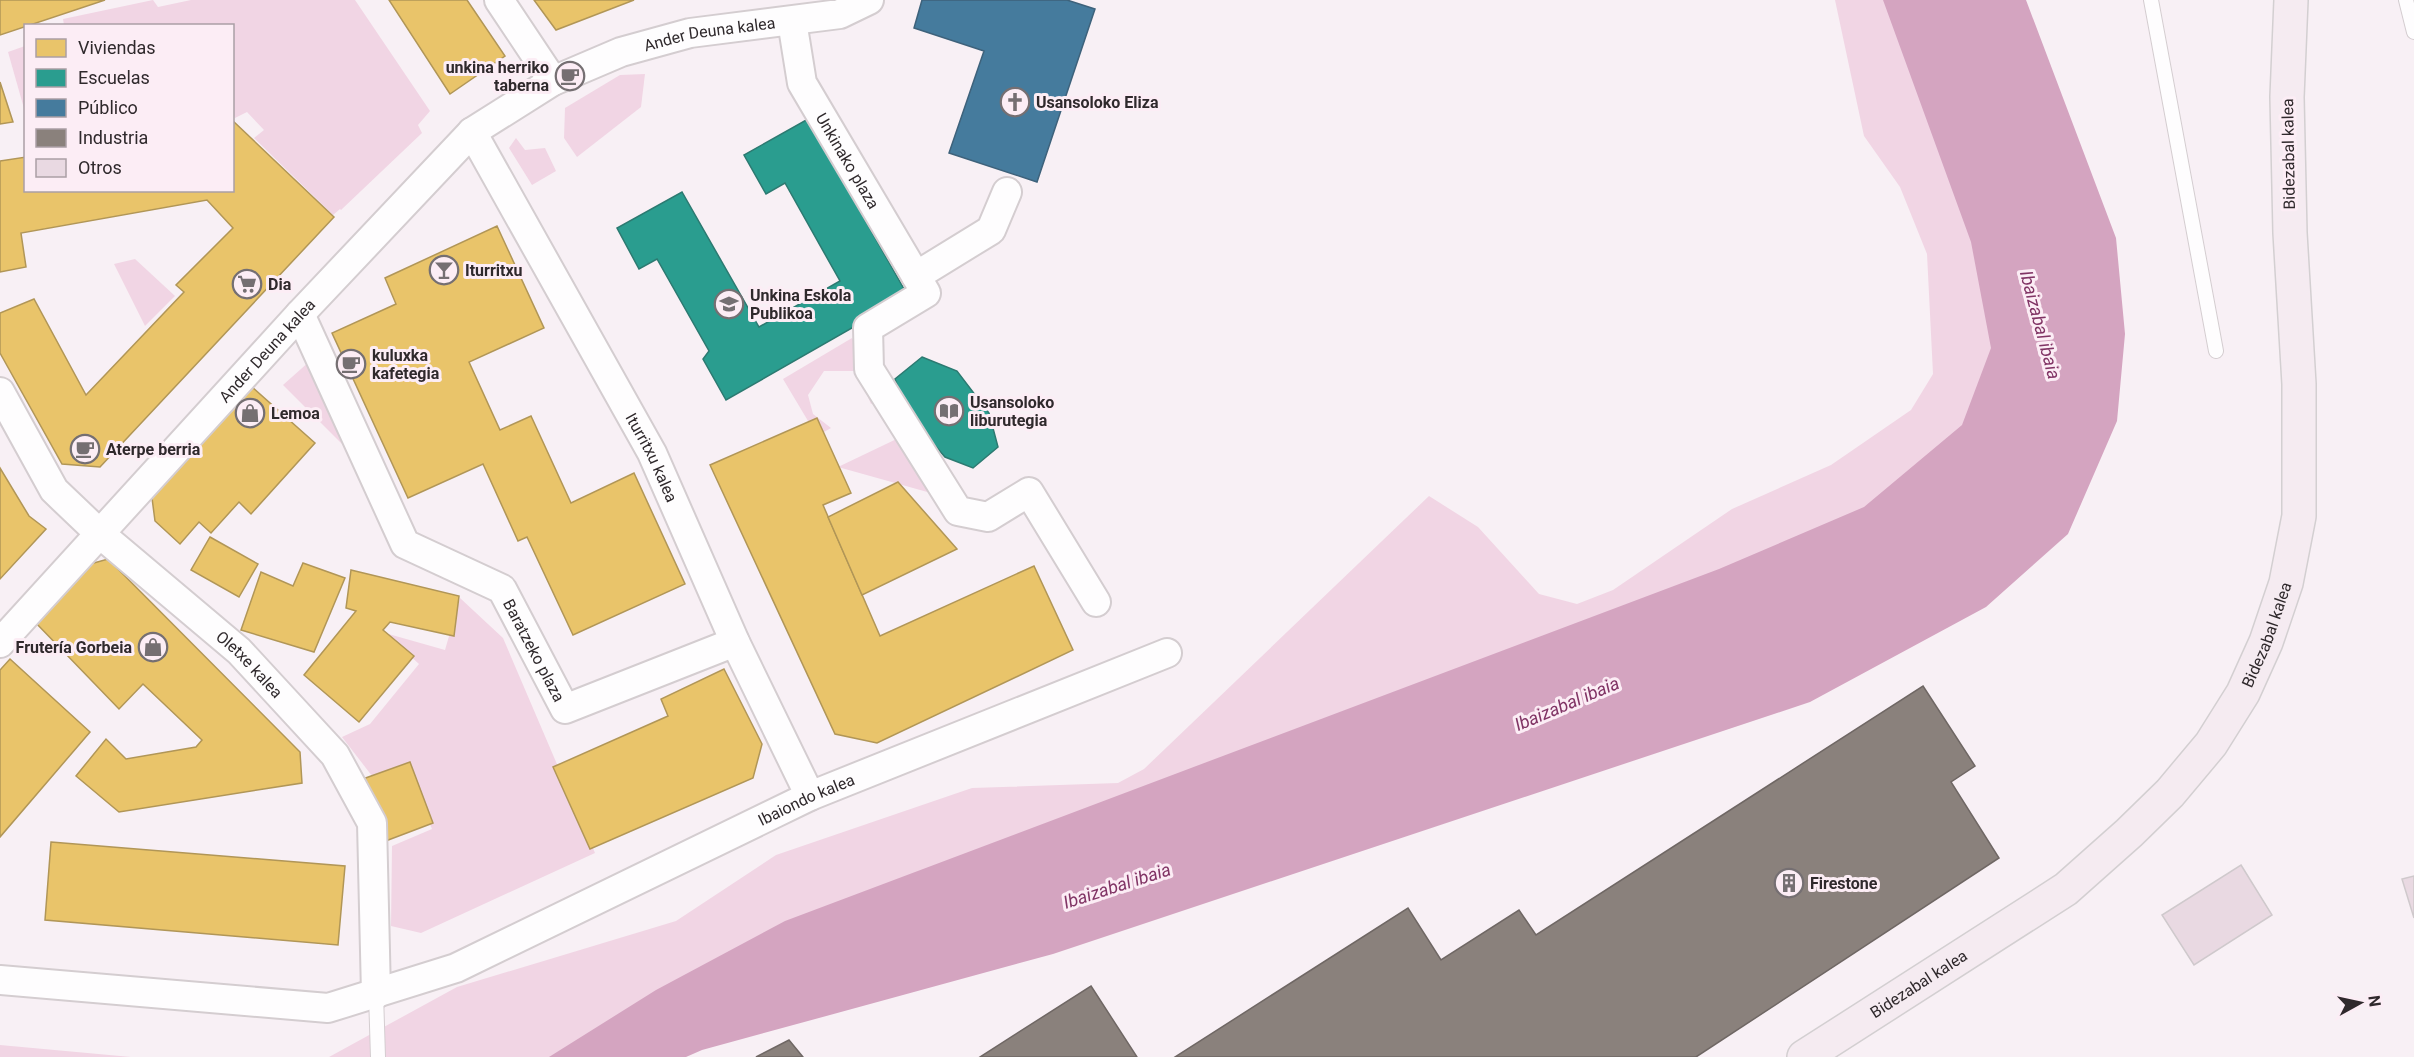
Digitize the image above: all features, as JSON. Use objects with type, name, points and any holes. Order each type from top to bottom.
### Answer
[{"type":"highway","name":"Bidezabal kalea","points":[[1804,1057],[2066,889],[2170,793],[2211,744],[2243,693],[2266,642],[2286,583],[2299,516],[2299,384],[2290,233],[2288,108],[2291,0]]},
{"type":"street","points":[[499,0],[553,81]]},
{"type":"street","name":"Ander Deuna kalea","points":[[0,644],[300,314],[472,132],[553,81],[621,52],[690,33],[840,14],[869,0]]},
{"type":"street","name":"Unkinako plaza","points":[[792,21],[802,83],[921,285]]},
{"type":"street","name":"Iturritxu kalea","points":[[472,132],[652,453],[735,642],[810,796]]},
{"type":"street","points":[[1007,192],[991,230],[868,328],[869,369],[958,511],[988,517],[1029,492],[1096,602]]},
{"type":"street","name":"Baratzeko plaza","points":[[300,314],[405,544],[501,589],[565,710],[735,642]]},
{"type":"street","name":"Oletxe kalea","points":[[0,392],[54,490],[99,533],[239,651],[335,755],[372,824],[376,994]]},
{"type":"street","name":"Ibaiondo kalea","points":[[376,994],[456,968],[810,796],[1167,653]]},
{"type":"street","points":[[0,980],[328,1008],[376,994]]},
{"type":"lane","points":[[2151,0],[2216,351]]},
{"type":"lane","points":[[2406,0],[2414,32]]},
{"type":"lane","name":"Oletxe kalea","points":[[376,994],[378,1057]]},
{"type":"shaded area","points":[[153,0],[158,7],[191,0],[355,0],[430,111],[418,125],[422,133],[333,215],[254,138],[264,130],[247,112],[235,118],[234,24],[64,24],[63,19]]},
{"type":"shaded area","points":[[1835,0],[1970,0],[2105,401],[1581,731],[558,1057],[329,1057],[457,987],[676,921],[776,855],[972,788],[1118,783],[1144,769],[1429,496],[1478,527],[1539,594],[1577,604],[1613,590],[1732,509],[1831,465],[1911,410],[1933,374],[1927,254],[1900,187],[1864,136]]},
{"type":"shaded area","points":[[24,47],[24,108],[8,52]]},
{"type":"shaded area","points":[[645,74],[641,107],[577,157],[564,138],[565,108],[620,75]]},
{"type":"shaded area","points":[[516,138],[525,150],[545,148],[556,171],[532,185],[509,148]]},
{"type":"shaded area","points":[[135,259],[175,296],[145,326],[114,264]]},
{"type":"shaded area","points":[[852,338],[886,396],[871,404],[857,371],[824,371],[808,395],[813,414],[831,428],[817,436],[783,379]]},
{"type":"shaded area","points":[[310,361],[342,444],[283,385]]},
{"type":"shaded area","points":[[907,434],[938,495],[838,467]]},
{"type":"shaded area","points":[[460,598],[503,638],[595,853],[421,933],[391,926],[392,846],[432,829],[408,774],[379,785],[342,737],[370,724],[419,664],[385,633],[445,650]]},
{"type":"shaded area","points":[[0,1045],[131,1057],[0,1057]]},
{"type":"water","name":"Ibaizabal ibaia","points":[[1883,0],[2026,0],[2116,238],[2125,334],[2117,421],[2068,534],[1986,607],[1810,702],[1053,954],[702,1050],[686,1057],[549,1057],[656,990],[785,921],[1719,569],[1864,507],[1962,425],[1991,348],[1971,242]]},
{"type":"building: Viviendas","points":[[0,0],[105,0],[33,24],[24,24],[24,27],[0,35]]},
{"type":"building: Viviendas","points":[[389,0],[467,0],[505,56],[450,94]]},
{"type":"building: Viviendas","points":[[534,0],[634,0],[556,30]]},
{"type":"building: Viviendas","points":[[0,82],[13,122],[0,124]]},
{"type":"building: Viviendas","points":[[234,122],[334,217],[100,467],[62,464],[0,353],[0,313],[34,299],[86,395],[184,292],[176,285],[233,228],[207,200],[21,233],[26,267],[0,272],[0,161],[24,157],[24,192],[234,192]]},
{"type":"building: Viviendas","points":[[497,226],[544,328],[469,362],[500,430],[531,416],[571,503],[634,473],[685,584],[573,635],[527,537],[518,541],[483,464],[408,498],[332,333],[396,304],[385,278]]},
{"type":"building: Viviendas","points":[[252,387],[315,443],[251,514],[239,502],[211,533],[199,522],[180,544],[155,521],[152,498]]},
{"type":"building: Viviendas","points":[[817,418],[851,493],[823,505],[880,636],[1034,566],[1073,650],[877,743],[835,734],[710,465]]},
{"type":"building: Viviendas","points":[[0,468],[29,516],[46,529],[0,579]]},
{"type":"building: Viviendas","points":[[898,482],[957,549],[862,595],[828,517]]},
{"type":"building: Viviendas","points":[[210,537],[258,564],[239,597],[191,570]]},
{"type":"building: Viviendas","points":[[108,559],[300,752],[302,783],[119,812],[76,776],[106,739],[126,759],[196,747],[202,740],[143,684],[119,709],[34,621],[83,566]]},
{"type":"building: Viviendas","points":[[303,563],[345,578],[314,652],[241,630],[261,572],[293,586]]},
{"type":"building: Viviendas","points":[[351,570],[459,596],[454,636],[390,622],[383,630],[414,656],[359,722],[304,675],[356,611],[346,608]]},
{"type":"building: Viviendas","points":[[10,659],[90,732],[0,837],[0,670]]},
{"type":"building: Viviendas","points":[[724,669],[762,744],[753,778],[590,849],[553,767],[668,716],[661,699]]},
{"type":"building: Viviendas","points":[[410,762],[433,823],[383,842],[360,780]]},
{"type":"building: Viviendas","points":[[51,842],[345,866],[338,945],[45,920]]},
{"type":"building: Escuelas","points":[[808,119],[908,296],[726,400],[703,359],[709,351],[657,259],[639,269],[617,228],[682,192],[759,327],[840,281],[785,183],[766,194],[744,155]]},
{"type":"building: Escuelas","points":[[922,357],[957,371],[989,413],[998,447],[973,468],[945,457],[907,413],[895,379]]},
{"type":"building: Público","name":"Usansoloko Eliza","points":[[922,0],[1067,0],[1095,9],[1037,182],[949,153],[984,51],[914,28]]},
{"type":"building: Industria","name":"Firestone","points":[[1923,686],[1975,766],[1951,782],[1999,858],[1696,1057],[1175,1057],[1408,908],[1441,960],[1519,910],[1536,935]]},
{"type":"building: Industria","points":[[1091,986],[1137,1057],[980,1057]]},
{"type":"building: Industria","points":[[789,1040],[803,1057],[756,1057]]},
{"type":"building: Otros","points":[[2241,865],[2272,915],[2194,965],[2162,915]]},
{"type":"building: Otros","points":[[2414,876],[2414,918],[2402,879]]},
{"type":"place","name":"unkina herriko taberna","points":[[570,76]]},
{"type":"place","name":"Usansoloko Eliza","points":[[1015,102]]},
{"type":"place","name":"Iturritxu","points":[[444,270]]},
{"type":"place","name":"Dia","points":[[247,284]]},
{"type":"place","name":"Unkina Eskola Publikoa","points":[[729,304]]},
{"type":"place","name":"kuluxka kafetegia","points":[[351,364]]},
{"type":"place","name":"Usansoloko liburutegia","points":[[949,411]]},
{"type":"place","name":"Lemoa","points":[[250,413]]},
{"type":"place","name":"Aterpe berria","points":[[85,449]]},
{"type":"place","name":"Frutería Gorbeia","points":[[153,647]]},
{"type":"place","name":"Firestone","points":[[1789,883]]}]
